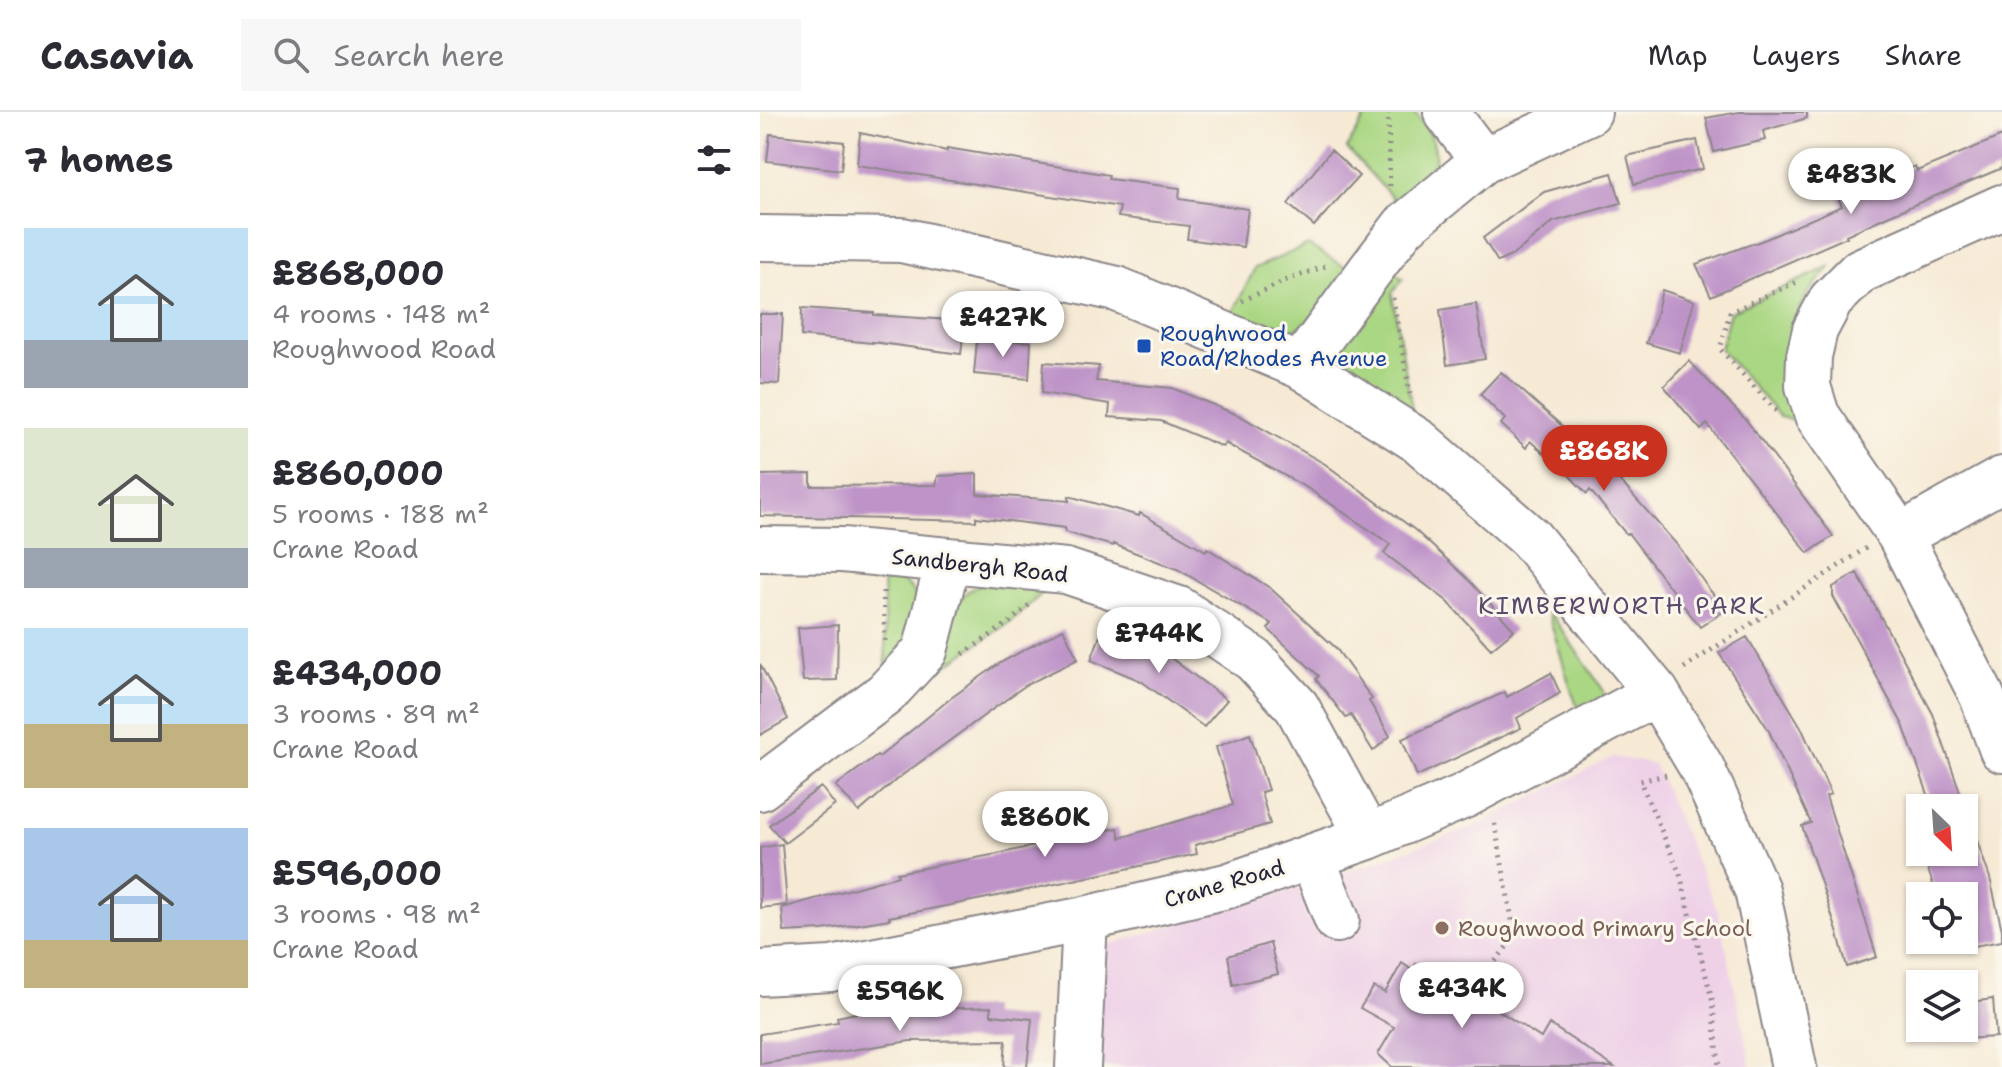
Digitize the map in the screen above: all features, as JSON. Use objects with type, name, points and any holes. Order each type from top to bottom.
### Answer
[{"type":"street","points":[[1446,112],[1483,161]]},
{"type":"street","points":[[1300,366],[1366,275],[1409,223],[1483,161],[1589,112]]},
{"type":"street","points":[[2002,207],[1860,271],[1831,300],[1815,330],[1809,356],[1808,386],[1817,415],[1900,536],[1982,696],[2002,750]]},
{"type":"street","points":[[760,238],[902,240],[1117,289],[1300,366],[1416,440],[1530,538],[1670,681],[1702,768],[1757,890],[1794,1067]]},
{"type":"street","points":[[1900,536],[2002,479]]},
{"type":"street","name":"Sandbergh Road","points":[[760,549],[842,550],[1066,571],[1179,609],[1254,660],[1297,707],[1368,837]]},
{"type":"street","points":[[760,788],[885,694],[925,651],[948,561]]},
{"type":"street","name":"Crane Road","points":[[760,973],[831,969],[1085,919],[1227,886],[1368,837],[1464,796],[1670,681]]},
{"type":"street","points":[[1312,857],[1337,920]]},
{"type":"street","points":[[1078,1067],[1085,919]]},
{"type":"path","points":[[1388,112],[1390,195],[1409,223]]},
{"type":"path","points":[[1225,335],[1238,303],[1287,280],[1337,262],[1366,275],[1392,292],[1416,440]]},
{"type":"path","points":[[1670,681],[1873,543],[1900,536]]},
{"type":"path","points":[[1702,768],[1640,781],[1680,874],[1713,1003],[1719,1067]]},
{"type":"path","points":[[1471,993],[1515,936],[1486,784]]},
{"type":"shaded area","name":"Roughwood Primary School","points":[[1613,757],[1654,764],[1718,911],[1750,1067],[1096,1067],[1104,946],[1320,881],[1471,828]]},
{"type":"green space","points":[[1368,112],[1414,112],[1433,140],[1435,175],[1398,207],[1347,148]]},
{"type":"green space","points":[[1308,245],[1347,268],[1310,318],[1291,331],[1280,333],[1233,312],[1255,268]]},
{"type":"green space","points":[[1831,266],[1808,293],[1790,334],[1785,387],[1796,422],[1780,417],[1720,349],[1730,312]]},
{"type":"green space","points":[[1389,268],[1403,279],[1392,293],[1413,415],[1357,377],[1347,364],[1343,341]]},
{"type":"green space","points":[[898,580],[915,593],[920,626],[886,666],[883,582]]},
{"type":"green space","points":[[991,584],[1048,588],[1010,622],[929,677],[960,600],[973,588]]},
{"type":"green space","points":[[1546,607],[1604,691],[1604,698],[1583,719],[1572,693]]},
{"type":"building","points":[[1739,112],[1807,112],[1807,118],[1763,131],[1765,140],[1714,152],[1706,118]]},
{"type":"building","points":[[860,133],[947,151],[947,148],[1109,175],[1108,179],[1180,188],[1179,199],[1248,209],[1243,247],[1187,239],[1189,226],[1118,217],[1120,207],[857,165]]},
{"type":"building","points":[[770,134],[844,142],[841,170],[767,161]]},
{"type":"building","points":[[2002,136],[2002,168],[1711,296],[1696,264],[1766,239],[1842,206],[1838,198],[1915,166],[1917,171]]},
{"type":"building","points":[[1697,140],[1703,169],[1634,184],[1627,156]]},
{"type":"building","points":[[1331,150],[1359,176],[1314,226],[1288,204]]},
{"type":"building","points":[[1612,173],[1621,203],[1553,222],[1513,255],[1498,262],[1483,238],[1544,192]]},
{"type":"building","points":[[1662,290],[1694,301],[1680,353],[1646,343]]},
{"type":"building","points":[[1476,304],[1485,359],[1447,365],[1440,310]]},
{"type":"building","points":[[802,308],[965,321],[961,354],[801,336]]},
{"type":"building","points":[[760,314],[783,314],[779,384],[760,383]]},
{"type":"building","points":[[977,340],[1031,342],[1029,379],[974,374]]},
{"type":"building","points":[[1689,361],[1746,420],[1833,536],[1808,553],[1707,424],[1701,430],[1664,386]]},
{"type":"building","points":[[1044,362],[1099,366],[1096,381],[1172,388],[1240,416],[1325,464],[1415,530],[1466,577],[1514,630],[1491,649],[1447,601],[1384,553],[1390,544],[1309,489],[1225,443],[1223,447],[1161,421],[1109,417],[1110,404],[1042,393]]},
{"type":"building","points":[[1501,372],[1606,465],[1679,547],[1726,610],[1700,627],[1628,533],[1590,490],[1587,494],[1530,441],[1526,448],[1501,424],[1505,419],[1480,394]]},
{"type":"building","points":[[811,474],[811,486],[936,485],[938,476],[977,474],[977,494],[1069,501],[1069,496],[1139,516],[1140,513],[1206,551],[1207,548],[1270,588],[1336,648],[1372,699],[1369,701],[1390,736],[1373,751],[1351,715],[1346,718],[1316,679],[1319,676],[1268,629],[1272,624],[1177,569],[1113,544],[1065,532],[1065,528],[976,517],[976,521],[760,516],[760,475]]},
{"type":"building","points":[[1857,573],[1933,714],[1961,794],[1928,794],[1903,725],[1833,596],[1833,587]]},
{"type":"building","points":[[838,625],[837,680],[803,681],[798,628]]},
{"type":"building","points":[[1103,628],[1156,647],[1227,700],[1204,727],[1141,681],[1091,660]]},
{"type":"building","points":[[1063,629],[1078,659],[1026,685],[897,779],[859,812],[836,786],[877,755],[879,757],[951,698],[1000,663]]},
{"type":"building","points":[[1747,637],[1801,727],[1831,794],[1826,796],[1877,957],[1847,967],[1802,826],[1811,823],[1768,729],[1719,653]]},
{"type":"building","points":[[760,664],[788,719],[760,735]]},
{"type":"building","points":[[1551,673],[1560,693],[1517,718],[1521,728],[1417,776],[1402,739],[1505,692],[1507,697]]},
{"type":"building","points":[[1250,734],[1268,790],[1261,792],[1270,824],[1195,845],[1197,854],[890,919],[822,930],[784,932],[782,908],[898,876],[897,873],[1118,828],[1120,838],[1233,805],[1216,747]]},
{"type":"building","points":[[821,787],[835,805],[785,843],[769,825]]},
{"type":"building","points":[[1978,843],[1990,878],[2002,941],[1978,945],[1978,882],[1932,882],[1927,866],[1978,866]]},
{"type":"building","points":[[782,844],[787,905],[760,908],[760,848]]},
{"type":"building","points":[[1270,943],[1278,974],[1233,985],[1228,956]]},
{"type":"building","points":[[1402,963],[1412,970],[1416,964],[1464,998],[1467,990],[1541,1038],[1549,1024],[1614,1067],[1392,1067],[1378,1054],[1394,1027],[1360,1008],[1374,987],[1385,993]]},
{"type":"building","points":[[1993,999],[1996,1037],[1978,1038],[1978,1001]]},
{"type":"building","points":[[908,1002],[909,1010],[991,1007],[991,1015],[1032,1019],[1027,1067],[1004,1067],[1006,1040],[910,1041],[760,1064],[760,1034],[838,1022],[837,1017]]},
{"type":"place","name":"Roughwood Road/Rhodes Avenue","points":[[1144,346]]},
{"type":"place","name":"Roughwood Primary School","points":[[1442,928]]},
{"type":"district","name":"KIMBERWORTH PARK","points":[[1622,606]]}]
